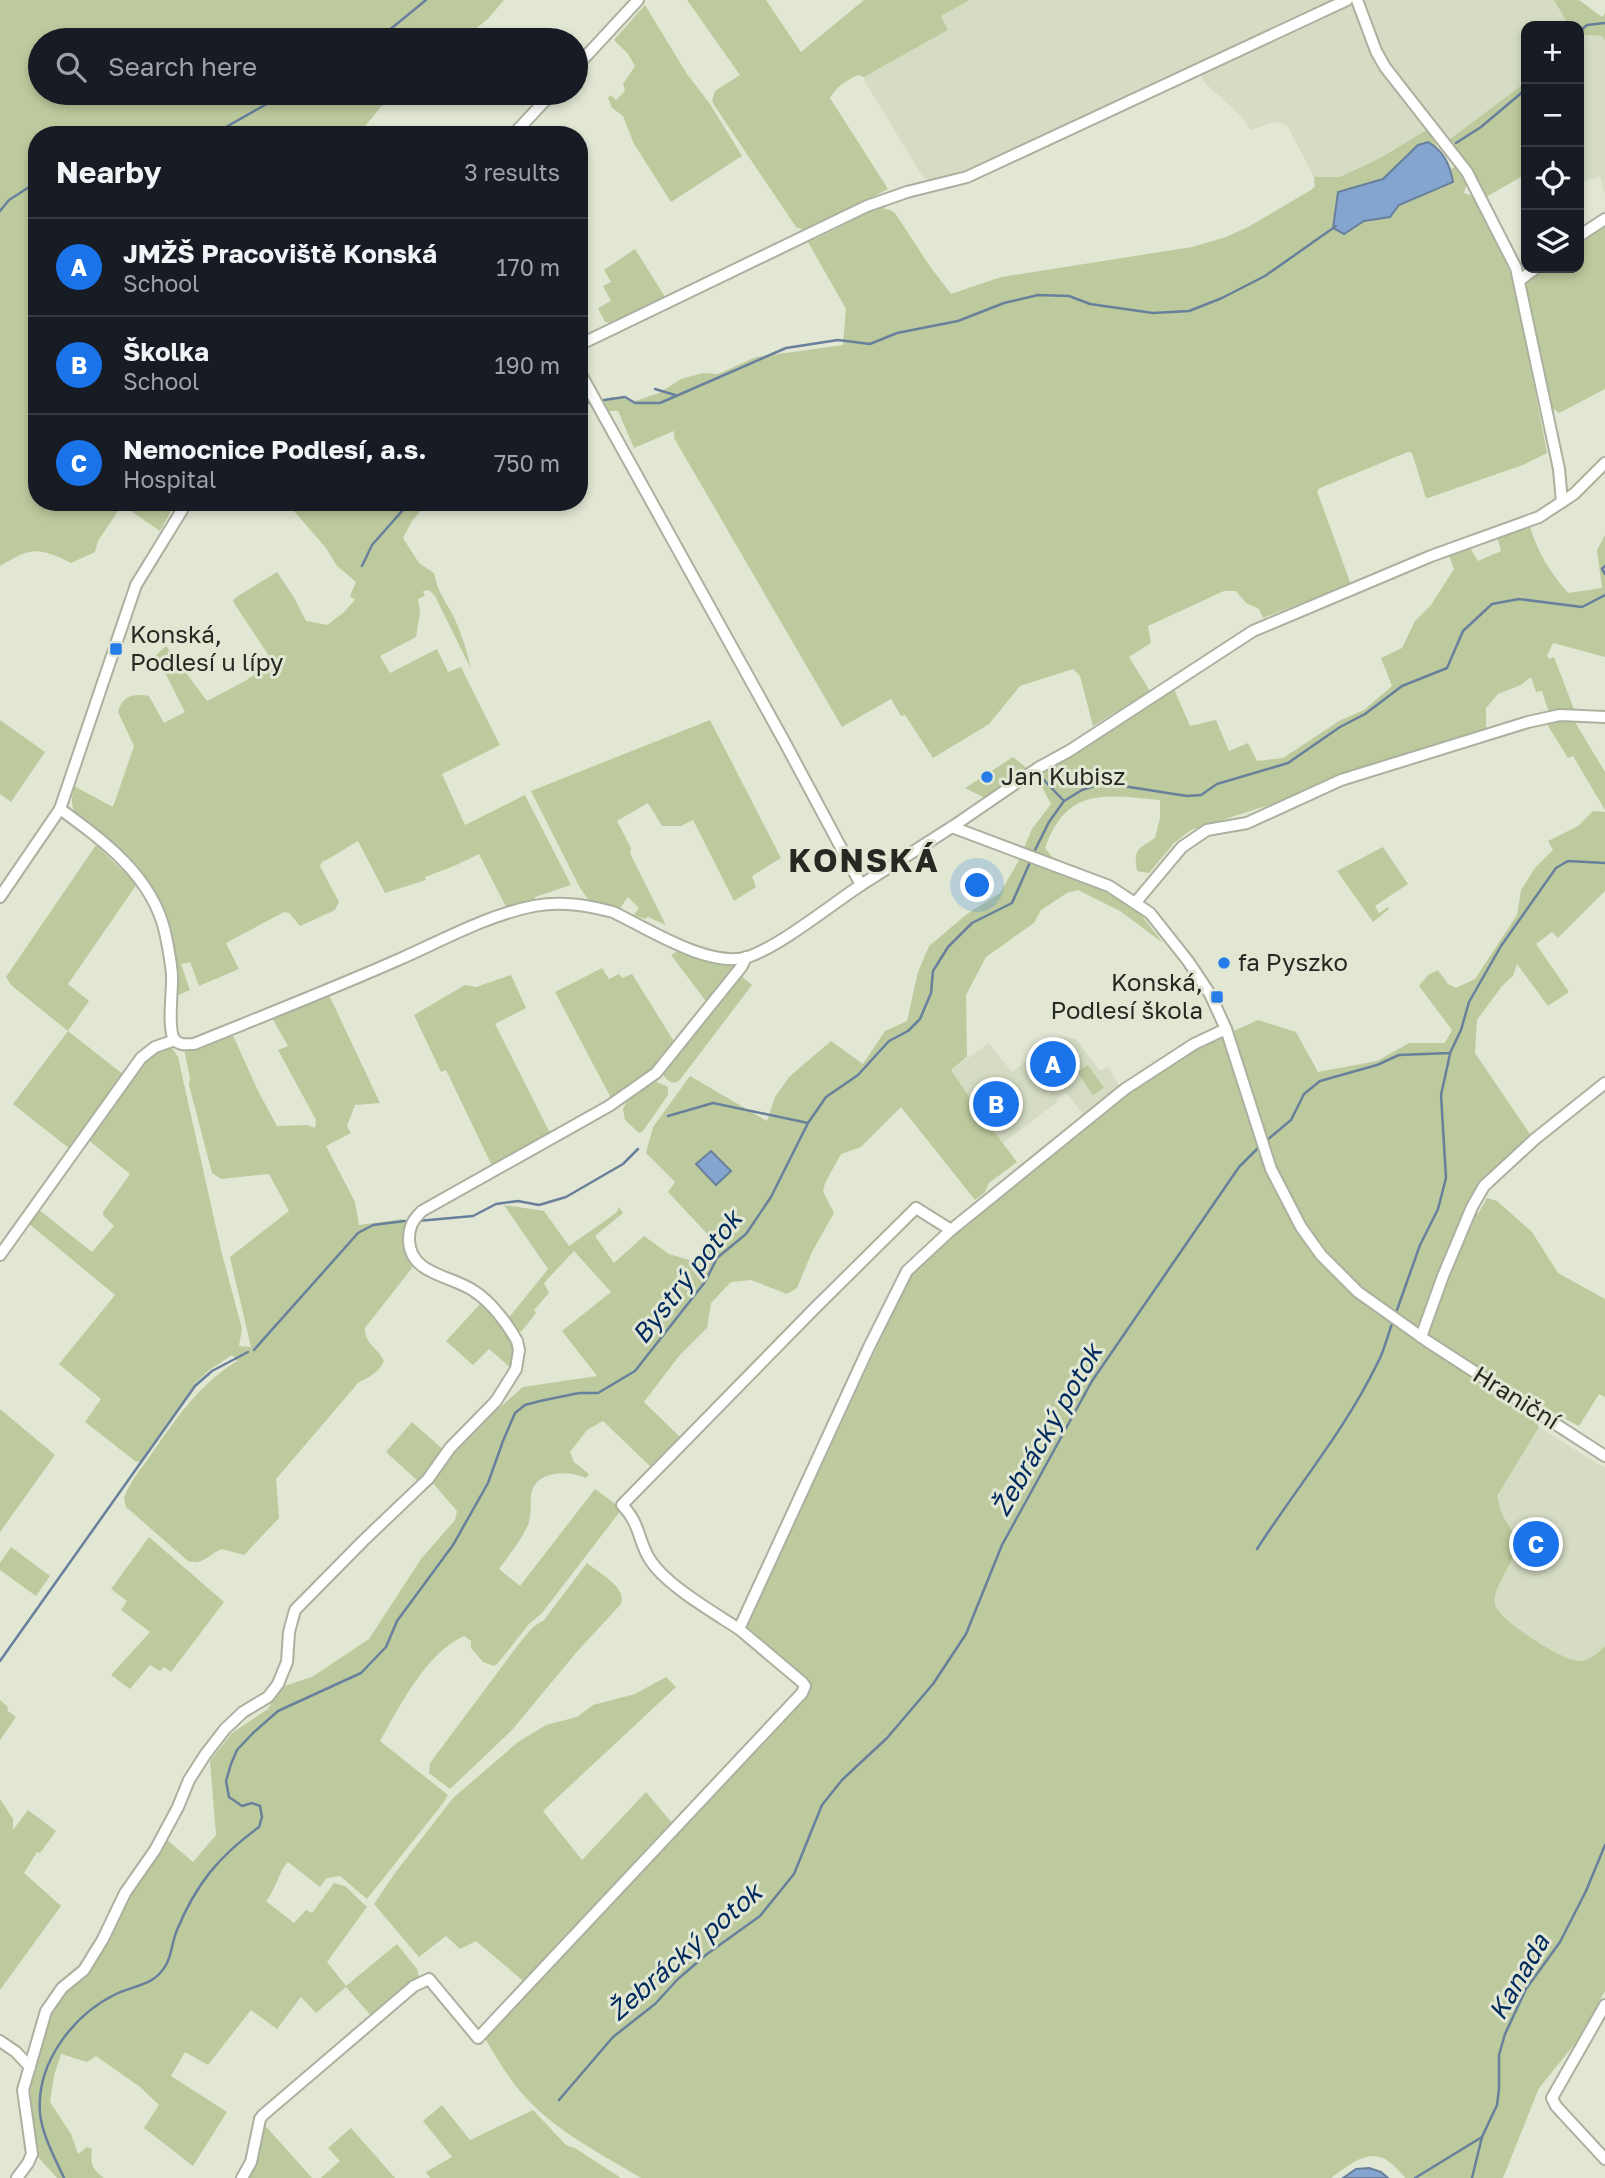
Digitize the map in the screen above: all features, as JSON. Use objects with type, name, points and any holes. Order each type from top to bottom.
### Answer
[{"type":"street","points":[[588,54],[638,0]]},
{"type":"street","points":[[588,341],[867,206],[967,177],[1347,0]]},
{"type":"street","points":[[1357,0],[1376,51],[1385,67],[1467,172],[1507,247],[1520,280],[1559,469],[1562,502]]},
{"type":"street","points":[[521,126],[541,105]]},
{"type":"street","points":[[1584,233],[1605,219]]},
{"type":"street","points":[[1520,280],[1529,273]]},
{"type":"street","points":[[588,387],[861,885]]},
{"type":"street","points":[[60,809],[132,869],[152,896],[169,953],[173,996],[172,1030],[175,1040],[181,1045],[194,1044],[328,990],[501,916],[547,904],[581,905],[606,911],[702,953],[719,958],[746,957],[777,941],[1038,768],[1069,751],[1253,631],[1442,551],[1539,517],[1574,494],[1605,463]]},
{"type":"street","points":[[0,897],[60,809],[136,585],[181,511]]},
{"type":"street","points":[[1136,902],[1182,847],[1207,830],[1247,823],[1341,780],[1518,724],[1560,715],[1605,717]]},
{"type":"street","name":"Hraniční","points":[[951,827],[1109,886],[1150,913],[1200,978],[1226,1029],[1271,1169],[1301,1227],[1339,1276],[1424,1339],[1605,1456]]},
{"type":"street","points":[[17,2178],[29,2164],[32,2154],[23,2090],[46,2011],[62,1988],[84,1970],[103,1939],[125,1893],[165,1832],[189,1780],[225,1729],[243,1712],[268,1696],[278,1684],[287,1662],[291,1620],[295,1610],[428,1479],[450,1448],[496,1401],[516,1369],[519,1350],[517,1341],[482,1297],[467,1287],[432,1273],[413,1257],[409,1238],[411,1222],[422,1211],[609,1107],[638,1088],[656,1073],[743,966],[746,957]]},
{"type":"street","points":[[739,1629],[847,1393],[908,1271],[951,1230],[1125,1089],[1194,1044],[1226,1029]]},
{"type":"street","points":[[0,1255],[141,1058],[155,1047],[175,1040]]},
{"type":"street","points":[[1424,1339],[1443,1276],[1472,1208],[1485,1186],[1535,1139],[1605,1083]]},
{"type":"street","points":[[242,2178],[251,2162],[263,2115],[414,1986],[429,1979],[478,2038],[802,1693],[805,1686],[802,1682],[739,1629],[664,1577],[648,1557],[634,1520],[622,1504],[916,1208],[951,1230]]},
{"type":"street","points":[[1605,2005],[1552,2098],[1556,2106],[1605,2159]]},
{"type":"street","points":[[0,2041],[16,2052],[30,2067]]},
{"type":"shaded area","points":[[970,0],[1340,0],[1343,7],[1359,0],[1554,0],[1566,21],[1521,21],[1521,86],[1450,139],[1430,128],[1380,158],[1340,177],[1314,177],[1284,124],[1274,122],[1251,130],[1241,116],[1205,83],[1195,67],[964,174],[929,181],[921,174],[864,77],[948,30],[941,16]]},
{"type":"shaded area","points":[[1584,34],[1602,36],[1605,41],[1605,194],[1600,176],[1584,182]]},
{"type":"shaded area","points":[[1060,1036],[1076,1039],[1100,1071],[1108,1066],[1120,1088],[1084,1115],[1066,1093],[1003,1143],[951,1070],[989,1043],[1012,1072]]},
{"type":"shaded area","points":[[1539,1427],[1605,1468],[1605,1674],[1594,1692],[1435,1592]]},
{"type":"green space","points":[[0,0],[504,0],[476,28],[28,28],[28,105],[382,105],[365,126],[28,126],[28,511],[118,511],[98,541],[95,552],[71,563],[50,554],[28,552],[0,566]]},
{"type":"green space","points":[[687,0],[766,0],[801,52],[864,0],[970,0],[941,16],[948,30],[864,77],[858,75],[849,79],[830,98],[888,189],[806,231],[796,227],[714,105],[712,100],[715,91],[740,75]]},
{"type":"green space","points":[[1554,0],[1579,0],[1602,17],[1605,13],[1605,41],[1602,36],[1584,34],[1584,21],[1566,21]]},
{"type":"green space","points":[[645,5],[742,156],[671,202],[634,144],[623,116],[612,108],[608,98],[611,95],[616,100],[625,91],[623,84],[635,66],[614,40]]},
{"type":"green space","points":[[1521,86],[1521,177],[1486,197],[1450,139]]},
{"type":"green space","points":[[1430,128],[1437,147],[1428,142],[1418,145],[1383,179],[1338,192],[1344,234],[1364,221],[1390,217],[1399,205],[1453,182],[1451,169],[1457,166],[1467,182],[1464,193],[1473,196],[1502,252],[1515,286],[1547,453],[1523,465],[1428,498],[1412,453],[1408,452],[1320,488],[1317,491],[1350,582],[1348,585],[1263,618],[1259,609],[1246,603],[1236,591],[1224,591],[1148,626],[1151,643],[1129,657],[1150,691],[1093,726],[1080,676],[1073,669],[1020,686],[989,724],[933,758],[905,715],[901,716],[891,699],[842,727],[674,438],[674,431],[634,448],[618,411],[609,411],[603,399],[614,397],[635,401],[659,393],[681,379],[703,373],[718,374],[756,357],[843,345],[846,309],[808,242],[883,205],[885,209],[895,213],[951,294],[1001,277],[1192,247],[1226,237],[1311,190],[1315,186],[1314,177],[1340,177],[1380,158]]},
{"type":"green space","points":[[1605,225],[1605,389],[1559,413],[1552,408],[1525,286],[1535,273],[1584,273],[1584,239]]},
{"type":"green space","points":[[635,249],[665,297],[611,323],[605,322],[598,308],[611,301],[603,286],[611,282],[604,270]]},
{"type":"green space","points":[[131,511],[171,511],[160,531]]},
{"type":"green space","points":[[294,511],[420,511],[403,538],[419,563],[434,573],[439,590],[459,628],[471,669],[435,596],[429,590],[423,591],[425,596],[418,599],[420,612],[416,637],[380,656],[390,673],[437,649],[448,672],[461,667],[500,745],[442,774],[465,825],[525,795],[571,885],[535,897],[535,903],[510,909],[506,907],[479,854],[425,877],[426,880],[385,893],[358,841],[322,862],[320,866],[339,902],[335,910],[300,926],[289,913],[284,912],[226,943],[239,969],[199,986],[190,962],[181,964],[190,990],[176,996],[164,920],[155,892],[133,861],[76,814],[72,804],[74,786],[113,807],[134,746],[118,712],[125,699],[138,695],[149,696],[164,723],[185,712],[156,655],[166,646],[207,701],[245,681],[273,662],[234,603],[233,600],[238,596],[277,572],[306,621],[327,625],[343,613],[355,600],[350,596],[356,582],[337,566],[326,548]]},
{"type":"green space","points":[[1530,527],[1545,562],[1568,593],[1602,588],[1597,550],[1605,535],[1605,657],[1553,643],[1547,656],[1550,659],[1554,657],[1575,712],[1549,713],[1542,691],[1536,692],[1531,677],[1521,685],[1498,694],[1486,708],[1486,728],[1191,830],[1174,843],[1149,873],[1137,871],[1136,854],[1141,847],[1155,838],[1160,818],[1160,800],[1122,797],[1090,799],[1077,804],[1065,814],[1054,828],[1045,848],[1068,877],[1098,888],[1139,912],[1163,943],[1120,911],[1078,890],[1067,893],[1041,910],[1034,923],[986,957],[966,995],[967,1057],[951,1070],[1017,1162],[989,1183],[985,1192],[975,1200],[901,1107],[861,1147],[841,1154],[823,1191],[834,1213],[812,1252],[797,1288],[787,1294],[751,1280],[731,1282],[711,1303],[707,1328],[679,1356],[644,1402],[681,1438],[652,1468],[603,1421],[587,1430],[570,1452],[574,1462],[589,1474],[586,1478],[579,1475],[553,1474],[539,1481],[534,1487],[529,1523],[499,1569],[520,1586],[595,1489],[622,1509],[542,1613],[529,1624],[494,1666],[483,1662],[471,1648],[471,1641],[464,1636],[438,1654],[405,1697],[380,1741],[448,1795],[444,1802],[367,1899],[340,1876],[327,1878],[320,1887],[288,1862],[282,1870],[266,1901],[294,1923],[306,1910],[312,1913],[334,1883],[345,1886],[367,1907],[327,1962],[346,1986],[397,1944],[417,1969],[419,1977],[372,2017],[346,1987],[316,2013],[301,1997],[277,2029],[251,2010],[208,2065],[185,2052],[171,2076],[227,2112],[193,2166],[144,2128],[159,2105],[140,2087],[96,2056],[87,2062],[61,2054],[50,2102],[71,2134],[78,2154],[87,2147],[92,2149],[93,2166],[104,2178],[57,2178],[36,2155],[30,2085],[36,2053],[49,2015],[66,1990],[92,1967],[130,1894],[167,1840],[193,1862],[216,1835],[210,1761],[232,1733],[268,1709],[281,1687],[312,1677],[369,1639],[421,1559],[455,1520],[457,1511],[431,1481],[472,1430],[523,1387],[597,1376],[562,1331],[611,1292],[574,1251],[544,1283],[549,1293],[534,1310],[536,1313],[522,1331],[517,1332],[507,1320],[548,1269],[504,1205],[544,1211],[569,1246],[616,1213],[619,1207],[623,1213],[595,1236],[614,1263],[644,1236],[669,1254],[696,1262],[712,1239],[668,1192],[675,1182],[646,1153],[653,1127],[690,1076],[767,1121],[775,1097],[789,1077],[831,1041],[863,1064],[885,1031],[907,1021],[918,972],[929,946],[967,914],[1000,893],[1018,862],[1032,829],[1051,804],[1036,776],[1174,689],[1190,726],[1216,720],[1229,751],[1248,743],[1257,761],[1283,758],[1339,721],[1364,710],[1392,686],[1381,658],[1402,648],[1415,621],[1431,605],[1454,569],[1448,553],[1469,546],[1478,561],[1501,551],[1497,537]]},
{"type":"green space","points":[[1573,719],[1605,772],[1605,810],[1573,756],[1568,758],[1545,721]]},
{"type":"green space","points":[[0,720],[45,752],[11,802],[0,794]]},
{"type":"green space","points":[[710,720],[781,858],[752,876],[756,887],[734,901],[693,820],[681,826],[662,826],[648,803],[617,821],[666,925],[648,917],[645,919],[634,915],[639,908],[628,897],[619,910],[589,901],[531,791]]},
{"type":"green space","points":[[1013,757],[1029,770],[985,798],[965,788]]},
{"type":"green space","points":[[1593,811],[1605,812],[1605,891],[1558,938],[1552,932],[1536,944],[1569,992],[1548,1006],[1517,964],[1513,976],[1502,986],[1477,1020],[1475,1053],[1532,1137],[1487,1175],[1471,1201],[1478,1214],[1487,1198],[1497,1201],[1532,1232],[1558,1273],[1605,1299],[1605,1397],[1599,1394],[1579,1426],[1548,1410],[1487,1371],[1479,1385],[1537,1422],[1539,1427],[1497,1496],[1502,1514],[1513,1533],[1515,1545],[1496,1591],[1495,1605],[1499,1612],[1519,1629],[1570,1659],[1586,1660],[1605,1646],[1605,1991],[1582,2035],[1539,2088],[1503,2178],[1405,2178],[1386,2160],[1370,2156],[1352,2163],[1331,2178],[641,2178],[584,2144],[544,2115],[518,2089],[484,2037],[812,1686],[748,1631],[747,1626],[911,1274],[953,1234],[1130,1089],[1196,1048],[1258,1020],[1296,1032],[1318,1072],[1377,1061],[1409,1043],[1445,1043],[1452,1030],[1419,986],[1428,975],[1438,970],[1448,984],[1456,988],[1475,979],[1517,915],[1521,890],[1535,868],[1553,850],[1548,841],[1578,826]]},
{"type":"green space","points":[[96,845],[137,884],[68,984],[89,1001],[68,1031],[11,985],[6,977]]},
{"type":"green space","points":[[1383,847],[1408,884],[1375,906],[1379,913],[1388,907],[1389,909],[1373,922],[1337,871]]},
{"type":"green space","points":[[680,950],[737,961],[739,965],[708,1004],[671,955]]},
{"type":"green space","points":[[602,968],[609,979],[619,974],[622,978],[632,974],[675,1043],[653,1070],[612,1100],[555,992]]},
{"type":"green space","points":[[511,975],[526,1008],[495,1024],[551,1135],[493,1168],[446,1070],[441,1072],[414,1015],[465,985],[476,987]]},
{"type":"green space","points":[[740,975],[752,985],[679,1081],[669,1081],[663,1073]]},
{"type":"green space","points":[[329,995],[380,1103],[355,1105],[347,1126],[351,1133],[326,1146],[355,1202],[359,1225],[403,1219],[407,1250],[404,1252],[412,1262],[412,1268],[365,1328],[369,1342],[384,1361],[382,1365],[374,1374],[359,1382],[276,1479],[279,1518],[244,1555],[222,1549],[202,1561],[188,1561],[126,1507],[124,1498],[136,1476],[189,1404],[211,1380],[237,1361],[232,1355],[208,1371],[195,1384],[140,1462],[135,1461],[85,1422],[101,1399],[59,1364],[115,1295],[28,1223],[38,1209],[92,1252],[114,1226],[103,1212],[130,1174],[87,1139],[147,1056],[172,1048],[178,1057],[221,1250],[242,1329],[239,1346],[251,1347],[230,1257],[289,1211],[269,1174],[221,1179],[212,1173],[189,1085],[184,1049],[232,1033],[277,1126],[307,1125],[315,1128],[316,1120],[278,1050],[288,1046],[272,1018]]},
{"type":"green space","points":[[68,1031],[124,1075],[70,1149],[13,1104]]},
{"type":"green space","points":[[1088,1065],[1104,1088],[1093,1095],[1077,1072]]},
{"type":"green space","points":[[655,1081],[668,1087],[668,1095],[639,1133],[625,1120],[623,1109],[628,1099]]},
{"type":"green space","points":[[481,1303],[502,1324],[511,1340],[512,1369],[489,1349],[473,1365],[446,1341]]},
{"type":"green space","points":[[0,1409],[55,1455],[0,1532]]},
{"type":"green space","points":[[412,1422],[445,1451],[420,1483],[386,1452]]},
{"type":"green space","points":[[149,1537],[224,1602],[171,1672],[164,1667],[160,1671],[150,1665],[130,1689],[111,1675],[150,1632],[121,1610],[127,1601],[111,1589]]},
{"type":"green space","points":[[11,1547],[50,1576],[36,1596],[0,1570],[0,1563]]},
{"type":"green space","points":[[587,1563],[616,1586],[622,1598],[621,1604],[512,1730],[450,1789],[429,1773],[430,1763],[518,1645],[533,1627],[544,1620]]},
{"type":"green space","points":[[666,1677],[676,1687],[543,1811],[582,1860],[646,1792],[673,1824],[527,1979],[522,1980],[476,1941],[460,1949],[446,1936],[419,1957],[374,1904],[453,1798],[518,1742],[546,1725],[577,1717],[593,1705],[635,1694]]},
{"type":"green space","points":[[0,1700],[16,1717],[0,1740]]},
{"type":"green space","points":[[0,1799],[13,1819],[13,1830],[28,1810],[56,1831],[40,1853],[37,1852],[24,1873],[61,1906],[0,1990]]},
{"type":"green space","points":[[442,2105],[470,2140],[533,2110],[566,2145],[621,2178],[430,2178],[426,2172],[452,2157],[423,2121]]},
{"type":"green space","points":[[262,2122],[312,2178],[245,2178]]},
{"type":"green space","points":[[351,2128],[395,2178],[321,2178],[340,2161],[328,2148]]},
{"type":"water","points":[[1428,142],[1445,159],[1453,182],[1399,205],[1390,217],[1364,221],[1344,234],[1333,228],[1338,192],[1383,179],[1418,145]]},
{"type":"water","points":[[711,1151],[731,1171],[716,1185],[696,1164]]},
{"type":"water","points":[[1369,2168],[1388,2178],[1343,2178],[1356,2169]]},
{"type":"waterway","points":[[392,28],[426,0]]},
{"type":"waterway","points":[[1584,28],[1605,23]]},
{"type":"waterway","points":[[1456,143],[1481,127],[1521,93]]},
{"type":"waterway","points":[[228,126],[265,105]]},
{"type":"waterway","points":[[0,211],[9,200],[28,188]]},
{"type":"waterway","points":[[604,400],[625,397],[635,403],[660,403],[786,348],[838,340],[870,344],[897,333],[958,321],[1004,303],[1038,295],[1069,296],[1090,304],[1153,313],[1189,311],[1265,276],[1336,226]]},
{"type":"waterway","points":[[655,389],[675,395]]},
{"type":"waterway","points":[[362,566],[372,545],[402,511]]},
{"type":"waterway","name":"Bystrý potok","points":[[1605,566],[1602,569],[1605,574]]},
{"type":"waterway","name":"Bystrý potok","points":[[1033,854],[1049,822],[1064,801],[1082,790],[1104,783],[1187,796],[1201,795],[1217,784],[1288,763],[1340,727],[1365,714],[1402,686],[1447,668],[1463,631],[1492,604],[1519,599],[1582,607],[1605,595]]},
{"type":"waterway","points":[[1041,777],[1063,800]]},
{"type":"waterway","name":"Bystrý potok","points":[[64,2178],[41,2121],[40,2094],[44,2076],[60,2043],[85,2014],[116,1994],[150,1981],[161,1972],[168,1961],[184,1914],[201,1885],[220,1860],[259,1827],[262,1817],[260,1806],[252,1803],[242,1806],[229,1797],[226,1781],[237,1750],[278,1711],[361,1673],[386,1647],[397,1621],[453,1545],[488,1483],[515,1413],[525,1405],[540,1401],[579,1393],[598,1393],[635,1371],[705,1282],[717,1258],[746,1234],[771,1197],[808,1123],[826,1097],[858,1075],[889,1041],[908,1031],[920,1019],[931,993],[933,971],[948,947],[972,923],[1012,903],[1031,860]]},
{"type":"waterway","name":"Žebrácký potok","points":[[1266,1141],[1291,1120],[1304,1094],[1320,1081],[1377,1065],[1399,1055],[1450,1053],[1461,1030],[1469,1002],[1501,946],[1556,868],[1568,861],[1605,863]]},
{"type":"waterway","points":[[1397,1310],[1420,1245],[1438,1209],[1446,1178],[1441,1095],[1450,1054]]},
{"type":"waterway","points":[[668,1116],[713,1103],[808,1123]]},
{"type":"waterway","name":"Žebrácký potok","points":[[559,2100],[613,2037],[655,2004],[707,1954],[760,1916],[794,1874],[822,1805],[842,1780],[887,1738],[933,1684],[966,1634],[1002,1545],[1092,1381],[1239,1167],[1261,1145]]},
{"type":"waterway","points":[[418,1221],[473,1216],[496,1204],[518,1201],[539,1205],[566,1197],[623,1164],[638,1149]]},
{"type":"waterway","points":[[254,1350],[358,1233],[373,1225],[405,1221]]},
{"type":"waterway","points":[[1257,1549],[1350,1412],[1379,1359],[1392,1324]]},
{"type":"waterway","points":[[0,1661],[195,1386],[212,1371],[248,1352]]},
{"type":"waterway","name":"Kanada","points":[[1415,2178],[1482,2137],[1497,2105],[1499,2055],[1505,2034],[1526,1989],[1560,1942],[1586,1891],[1605,1845]]},
{"type":"waterway","points":[[1472,2178],[1482,2137]]},
{"type":"place","name":"Konská, Podlesí u lípy","points":[[116,649]]},
{"type":"place","name":"Jan Kubisz","points":[[987,777]]},
{"type":"place","name":"fa Pyszko","points":[[1224,963]]},
{"type":"place","name":"Konská, Podlesí škola","points":[[1217,997]]},
{"type":"place","name":"JMŽŠ Pracoviště Konská","points":[[1053,1064]]},
{"type":"place","name":"Školka","points":[[996,1104]]},
{"type":"place","name":"Nemocnice Podlesí, a.s.","points":[[1536,1544]]},
{"type":"district","name":"KONSKÁ","points":[[864,861]]}]
